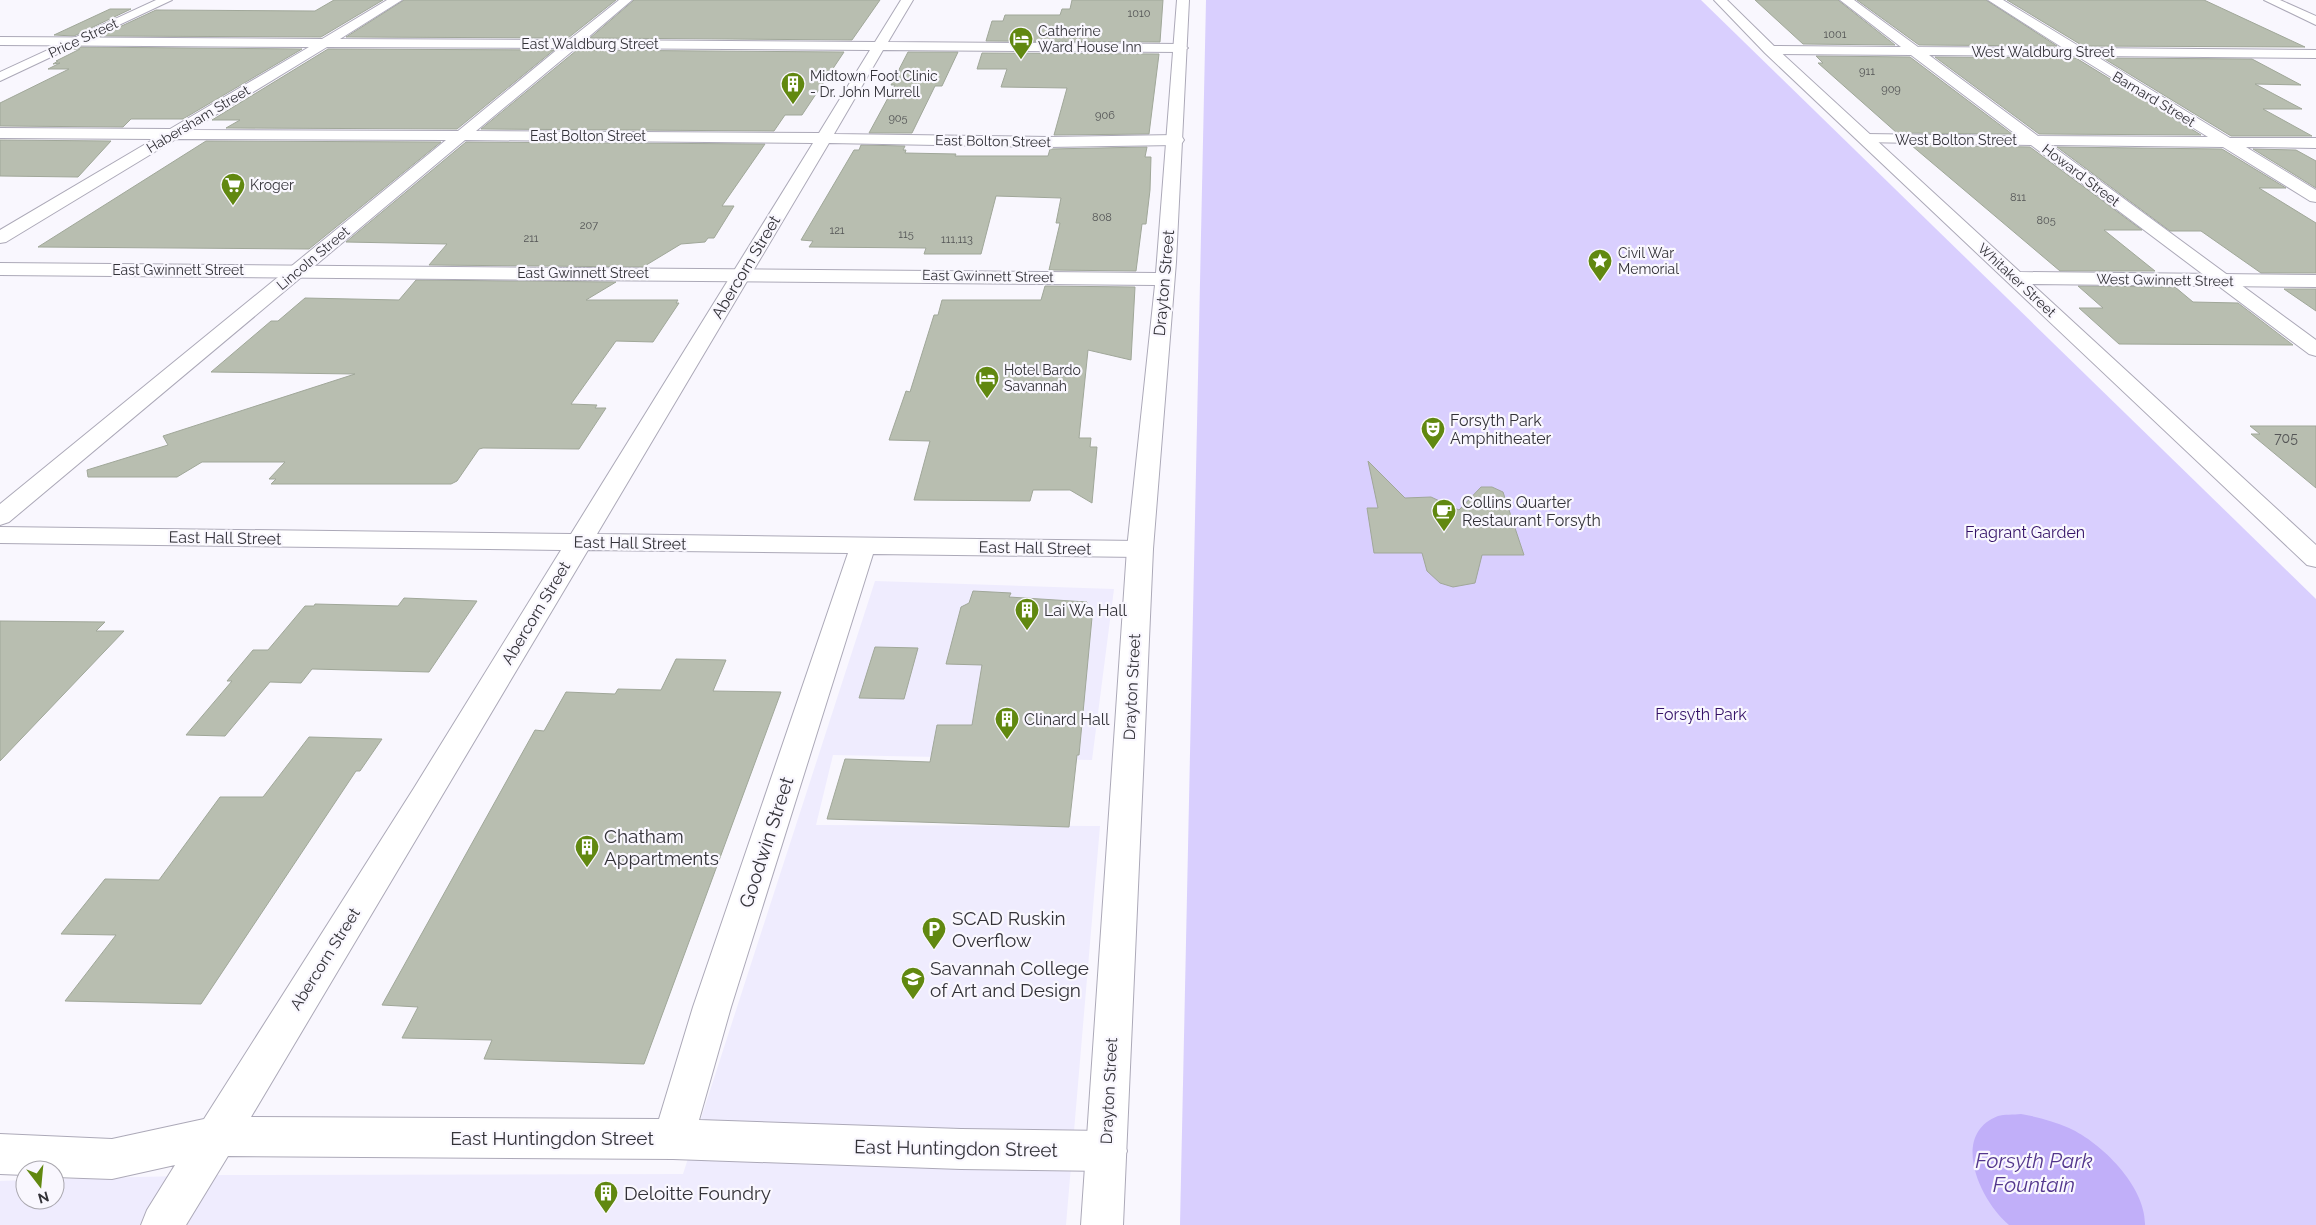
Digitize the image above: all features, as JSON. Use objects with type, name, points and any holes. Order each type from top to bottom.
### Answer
[{"type":"street","name":"Price Street","points":[[0,77],[166,0]]},
{"type":"street","name":"Habersham Street","points":[[0,238],[396,0]]},
{"type":"street","name":"Lincoln Street","points":[[0,517],[626,0]]},
{"type":"street","name":"Abercorn Street","points":[[162,1225],[907,0]]},
{"type":"street","name":"Drayton Street","points":[[1102,1225],[1140,549],[1176,140],[1183,0]]},
{"type":"street","name":"Whitaker Street","points":[[1720,0],[1770,50],[2316,558]]},
{"type":"street","name":"Howard Street","points":[[1846,0],[2316,350]]},
{"type":"street","name":"Barnard Street","points":[[1994,0],[2316,197]]},
{"type":"street","points":[[2270,0],[2316,20]]},
{"type":"street","name":"East Waldburg Street","points":[[0,41],[1181,48]]},
{"type":"street","name":"West Waldburg Street","points":[[1770,50],[2316,54]]},
{"type":"street","name":"East Bolton Street","points":[[0,133],[823,138],[1048,142],[1176,140]]},
{"type":"street","name":"West Bolton Street","points":[[1866,139],[2316,143]]},
{"type":"street","name":"East Gwinnett Street","points":[[0,269],[1165,279]]},
{"type":"street","name":"West Gwinnett Street","points":[[2015,278],[2316,281]]},
{"type":"street","name":"East Hall Street","points":[[0,535],[1140,549]]},
{"type":"street","name":"Goodwin Street","points":[[673,1139],[712,1007],[863,546]]},
{"type":"street","name":"East Huntingdon Street","points":[[0,1154],[112,1159],[216,1136],[673,1139],[961,1149],[1106,1151]]},
{"type":"shaded area","name":"Savannah College of Art and Design","points":[[875,581],[1114,589],[1092,760],[833,755],[816,825],[1100,826],[1066,1225],[0,1225],[0,1181],[15,1180],[15,1210],[65,1210],[65,1179],[223,1175],[683,1174]]},
{"type":"green space","name":"Forsyth Park","points":[[1206,0],[1701,0],[2316,599],[2316,1225],[1180,1225]]},
{"type":"water","name":"Forsyth Park Fountain","points":[[2021,1114],[2069,1128],[2095,1144],[2108,1155],[2120,1168],[2138,1196],[2145,1225],[2009,1225],[1998,1214],[1980,1185],[1973,1153],[1975,1138],[1983,1125],[1998,1116]]},
{"type":"building","points":[[334,0],[383,0],[321,37],[100,36],[156,10],[315,11]]},
{"type":"building","points":[[404,0],[616,0],[568,38],[346,37]]},
{"type":"building","points":[[634,0],[880,0],[852,40],[590,38]]},
{"type":"building","points":[[1072,0],[1163,0],[1160,42],[986,41],[992,21],[1003,21],[1005,15],[1060,15],[1062,9],[1070,9]]},
{"type":"building","points":[[1755,0],[1838,0],[1895,45],[1803,44]]},
{"type":"building","points":[[1857,0],[1986,0],[2057,46],[1919,45]]},
{"type":"building","points":[[2007,0],[2204,0],[2305,47],[2083,46]]},
{"type":"building","points":[[110,9],[131,9],[74,36],[54,35]]},
{"type":"building","points":[[76,47],[302,49],[183,119],[131,119],[123,127],[0,126],[0,103],[69,69],[48,69],[60,63],[53,64],[58,61],[56,61],[80,49],[71,49]]},
{"type":"building","points":[[328,49],[554,50],[457,129],[226,128],[240,120],[212,120]]},
{"type":"building","points":[[577,50],[844,52],[802,115],[785,115],[774,131],[481,129]]},
{"type":"building","points":[[908,52],[958,52],[942,86],[935,86],[912,133],[869,133],[895,85],[891,85]]},
{"type":"building","points":[[982,53],[1159,54],[1149,134],[1054,135],[1067,88],[1001,87],[1007,69],[977,69]]},
{"type":"building","points":[[1816,56],[1910,57],[2012,134],[1897,133],[1818,63],[1823,63]]},
{"type":"building","points":[[1935,57],[2076,58],[2201,135],[2039,134]]},
{"type":"building","points":[[2103,58],[2252,59],[2301,85],[2255,84],[2302,109],[2263,109],[2312,136],[2231,136]]},
{"type":"building","points":[[0,140],[111,141],[78,177],[0,176]]},
{"type":"building","name":"Kroger","points":[[206,141],[441,142],[309,249],[38,247]]},
{"type":"building","points":[[466,142],[765,144],[722,206],[734,206],[714,238],[708,238],[705,242],[681,244],[643,267],[429,265],[447,244],[346,242]]},
{"type":"building","points":[[861,145],[905,146],[903,150],[906,150],[905,153],[956,154],[955,156],[1048,156],[1050,149],[1147,147],[1145,157],[1151,157],[1150,190],[1146,224],[1142,224],[1136,271],[1049,270],[1060,223],[1056,223],[1061,198],[996,196],[981,254],[924,254],[926,248],[809,247],[813,241],[801,240],[854,150],[859,150]]},
{"type":"building","points":[[1911,145],[2030,147],[2142,230],[2104,230],[2155,271],[2060,271]]},
{"type":"building","points":[[2057,147],[2222,149],[2286,188],[2259,188],[2316,223],[2316,273],[2261,273],[2201,231],[2170,231]]},
{"type":"building","points":[[2253,149],[2296,150],[2316,161],[2316,188]]},
{"type":"building","points":[[416,280],[616,282],[586,300],[678,300],[676,303],[679,303],[653,342],[616,341],[571,404],[597,405],[595,408],[606,408],[579,449],[479,449],[457,481],[451,484],[271,484],[276,479],[269,479],[285,462],[202,462],[177,477],[88,477],[87,470],[168,445],[163,436],[355,374],[211,372],[271,321],[278,321],[305,298],[399,300]]},
{"type":"building","name":"Hotel Bardo Savannah","points":[[1045,286],[1135,287],[1131,360],[1088,350],[1079,438],[1091,438],[1090,447],[1097,447],[1092,503],[1070,490],[1033,490],[1030,501],[914,500],[930,441],[889,440],[906,391],[910,392],[934,315],[938,315],[942,300],[1041,300]]},
{"type":"building","points":[[2078,286],[2175,287],[2193,302],[2238,303],[2293,345],[2119,344],[2079,308],[2103,308]]},
{"type":"building","points":[[2284,289],[2316,289],[2316,311]]},
{"type":"building","points":[[2250,426],[2316,426],[2316,488],[2251,434],[2260,434]]},
{"type":"building","name":"Collins Quarter Restaurant Forsyth","points":[[1368,461],[1405,498],[1431,497],[1459,510],[1481,487],[1492,487],[1503,492],[1524,555],[1482,555],[1475,583],[1453,587],[1440,583],[1427,571],[1422,553],[1374,553],[1367,508],[1378,508]]},
{"type":"building","points":[[973,591],[1011,593],[1009,597],[1087,602],[1086,607],[1093,607],[1079,755],[1077,755],[1069,827],[827,819],[845,759],[930,762],[937,725],[972,725],[982,665],[946,664],[961,607],[969,603]]},
{"type":"building","points":[[404,598],[477,601],[429,672],[312,669],[301,683],[270,682],[225,736],[186,735],[232,681],[227,681],[253,650],[268,650],[305,606],[314,606],[315,604],[398,606]]},
{"type":"building","points":[[0,621],[105,622],[96,631],[124,631],[0,761]]},
{"type":"building","points":[[875,647],[918,648],[904,699],[859,698]]},
{"type":"building","name":"Chatham Appartments","points":[[676,659],[726,660],[713,691],[781,692],[644,1064],[484,1059],[492,1040],[402,1038],[418,1007],[382,1005],[535,730],[544,731],[566,692],[615,694],[618,689],[661,690]]},
{"type":"building","points":[[309,737],[382,739],[360,771],[356,771],[201,1004],[65,1001],[116,935],[61,934],[105,879],[159,880],[220,797],[263,797]]},
{"type":"place","name":"Catherine Ward House Inn","points":[[1021,60]]},
{"type":"place","name":"Midtown Foot Clinic - Dr. John Murrell","points":[[793,105]]},
{"type":"place","name":"Kroger","points":[[233,206]]},
{"type":"place","name":"Civil War Memorial","points":[[1600,282]]},
{"type":"place","name":"Hotel Bardo Savannah","points":[[987,399]]},
{"type":"place","name":"Forsyth Park Amphitheater","points":[[1433,450]]},
{"type":"place","name":"Collins Quarter Restaurant Forsyth","points":[[1444,532]]},
{"type":"place","name":"Lai Wa Hall","points":[[1027,631]]},
{"type":"place","name":"Clinard Hall","points":[[1007,740]]},
{"type":"place","name":"Chatham Appartments","points":[[587,868]]},
{"type":"place","name":"SCAD Ruskin Overflow","points":[[934,950]]},
{"type":"place","name":"Savannah College of Art and Design","points":[[913,1000]]},
{"type":"place","name":"Deloitte Foundry","points":[[606,1214]]},
{"type":"park label","name":"Fragrant Garden","points":[[2025,532]]}]
